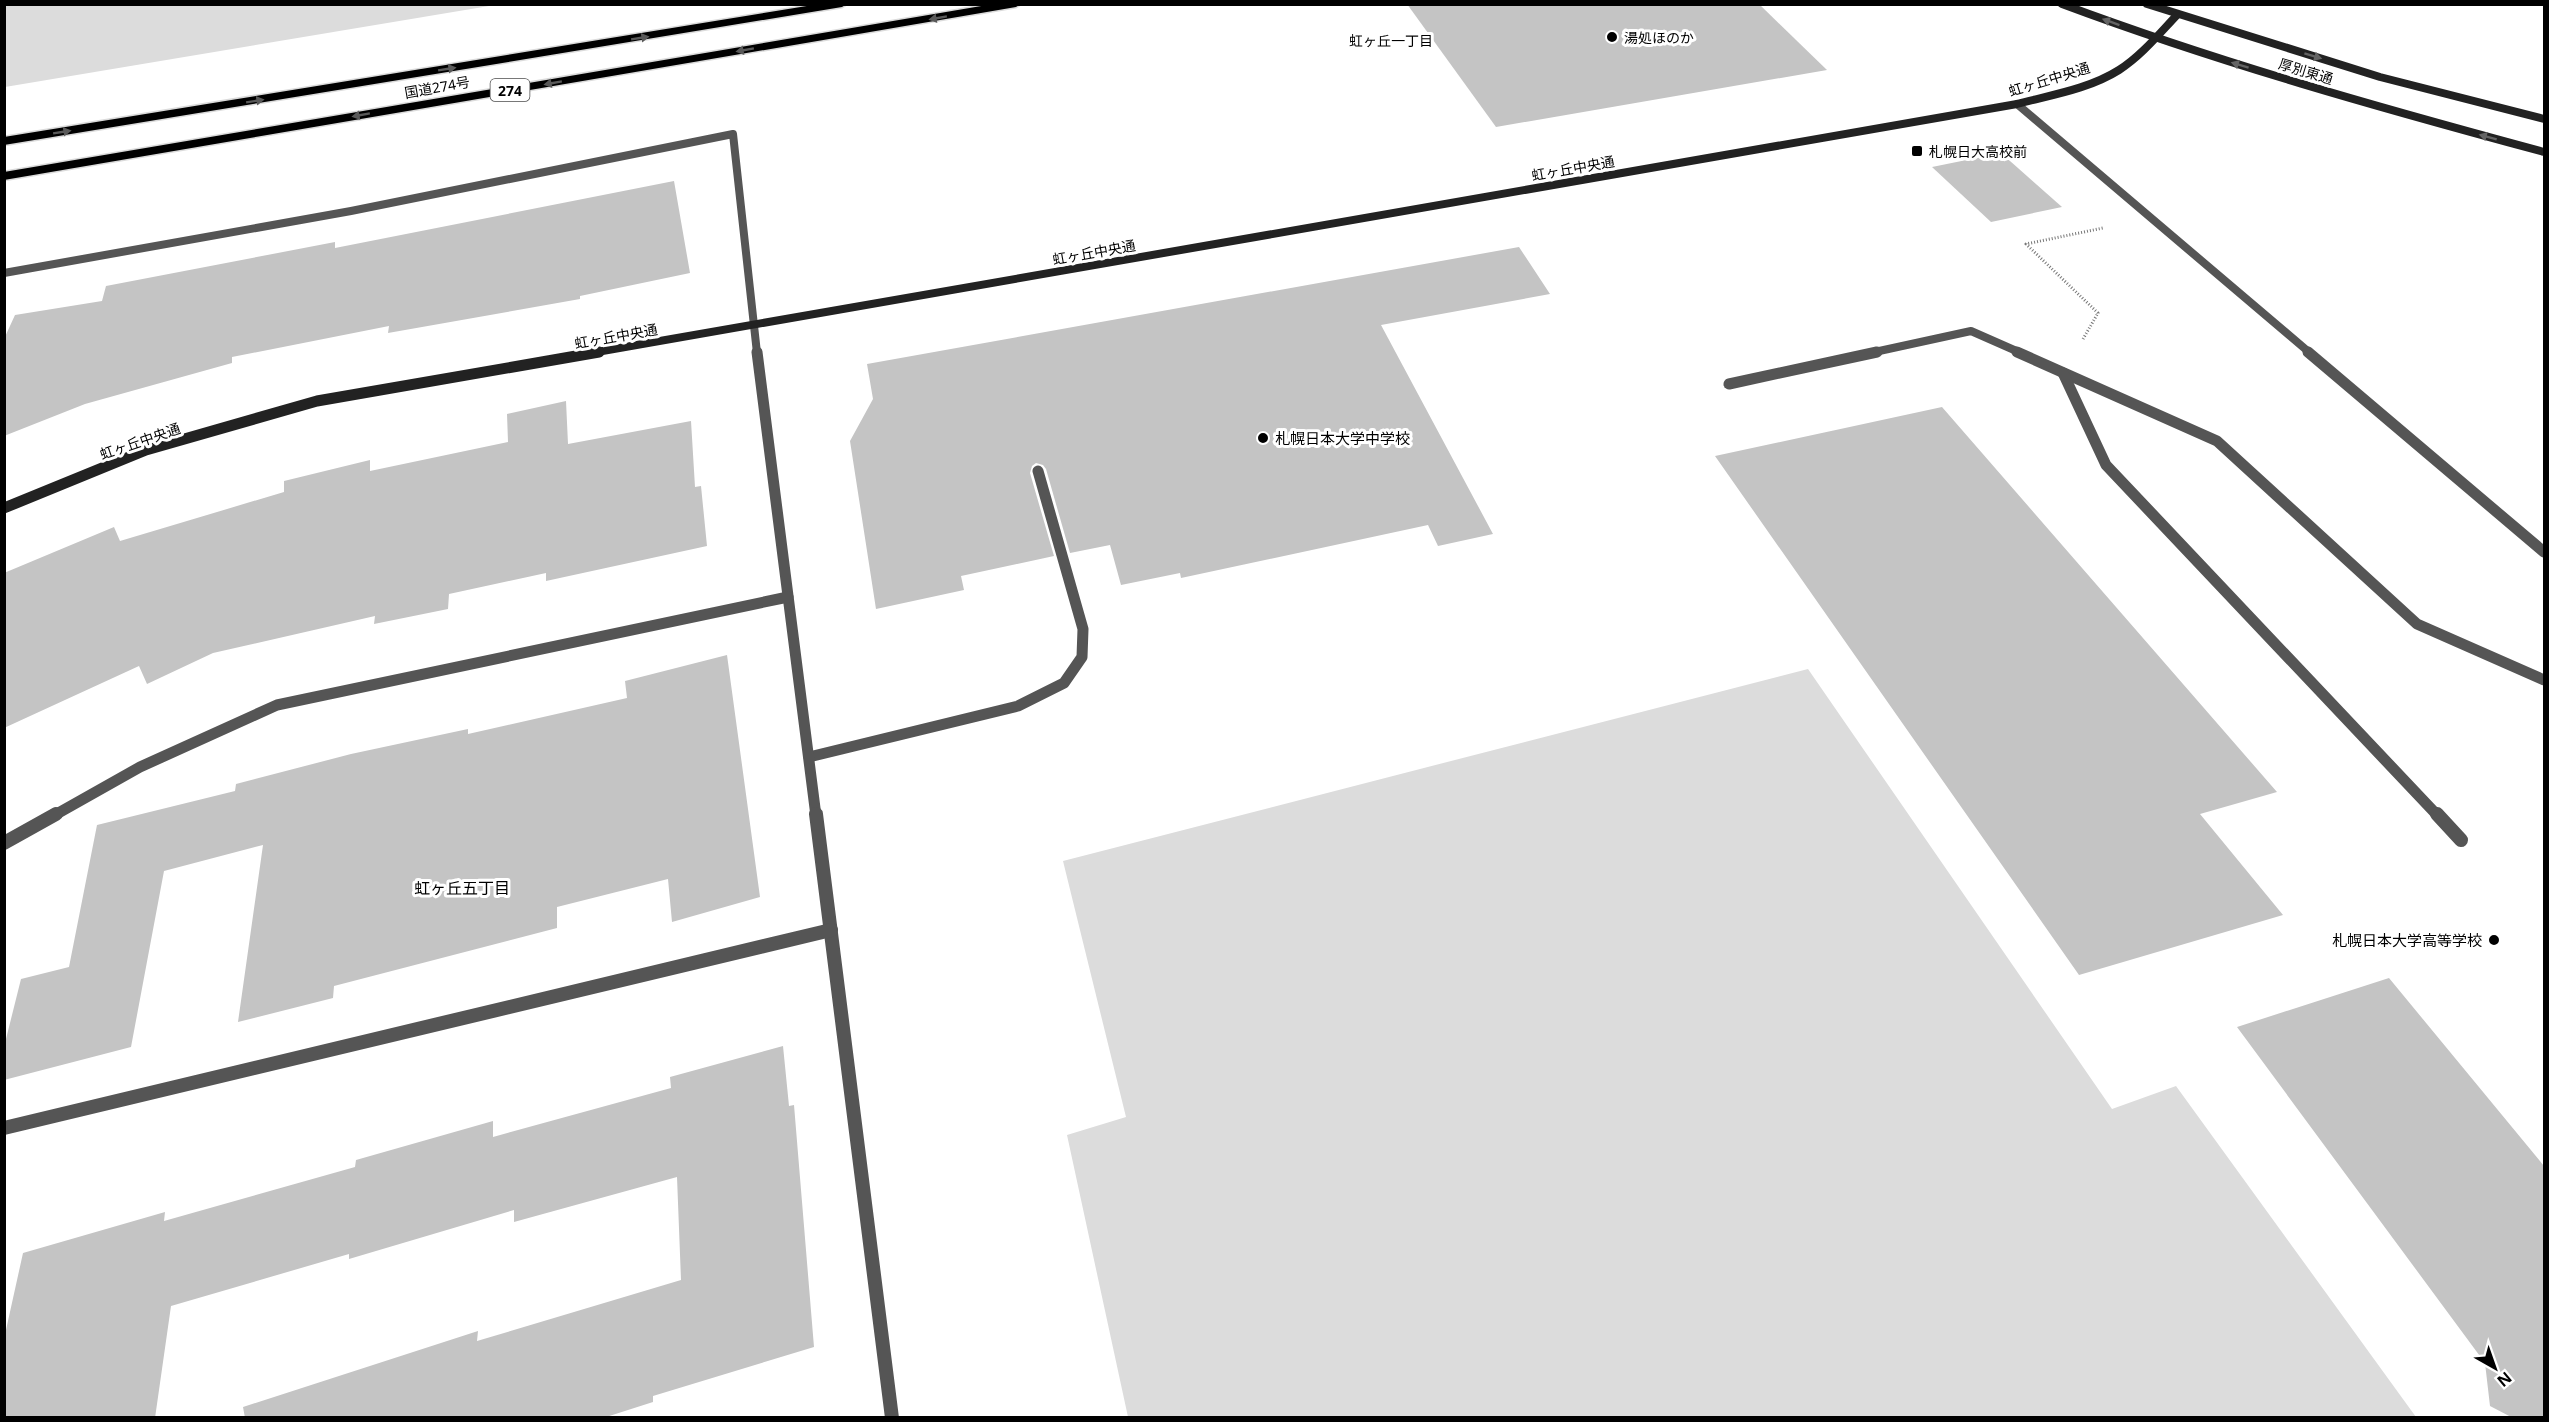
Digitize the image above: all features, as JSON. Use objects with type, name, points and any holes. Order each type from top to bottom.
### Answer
[{"type":"highway","name":"国道274号","points":[[4,141],[842,4]]},
{"type":"highway","name":"国道274号","points":[[4,176],[1016,4]]},
{"type":"street","name":"厚別東通","points":[[2062,4],[2156,39],[2321,91],[2544,152]]},
{"type":"street","name":"厚別東通","points":[[2147,4],[2176,15],[2380,76],[2544,119]]},
{"type":"street","name":"虹ヶ丘中央通","points":[[4,508],[146,450],[317,401],[2017,104],[2080,87],[2117,70],[2156,39],[2176,15]]},
{"type":"street","points":[[2017,104],[2544,552]]},
{"type":"street","points":[[4,273],[351,211],[733,134],[754,326],[892,1418]]},
{"type":"street","points":[[1729,384],[1971,331],[2217,441],[2417,624],[2544,680]]},
{"type":"street","points":[[2063,373],[2106,465],[2461,840]]},
{"type":"street","points":[[809,757],[1018,706],[1064,683],[1082,657],[1083,629],[1038,471]]},
{"type":"street","points":[[4,843],[140,767],[277,705],[788,597]]},
{"type":"street","points":[[4,1128],[831,930]]},
{"type":"path","points":[[2078,348],[2098,313],[2026,244],[2151,218]]},
{"type":"shaded area","points":[[5,4],[495,4],[495,5],[5,87]]},
{"type":"shaded area","points":[[1808,669],[2112,1109],[2176,1086],[2416,1417],[1128,1417],[1067,1135],[1126,1117],[1063,861]]},
{"type":"building","name":"湯処ほのか","points":[[1407,4],[1759,4],[1827,70],[1496,127]]},
{"type":"building","points":[[2001,153],[2062,207],[1991,222],[1932,167]]},
{"type":"building","points":[[674,181],[690,273],[580,296],[580,299],[388,333],[389,326],[232,357],[232,363],[85,404],[4,436],[4,339],[15,315],[102,301],[106,286],[335,242],[335,248]]},
{"type":"building","points":[[1519,247],[1550,294],[1381,325],[1493,534],[1438,546],[1428,525],[1181,578],[1180,573],[1121,585],[1110,545],[1070,553],[1046,469],[1043,465],[1036,463],[1032,466],[1030,473],[1054,556],[961,576],[964,590],[876,609],[850,441],[873,399],[867,364]]},
{"type":"building","points":[[566,401],[568,444],[691,421],[695,487],[701,486],[707,546],[546,581],[546,573],[449,594],[448,609],[374,624],[375,616],[213,653],[147,684],[139,666],[4,728],[4,573],[114,527],[120,541],[284,492],[284,481],[370,460],[370,471],[508,442],[507,414]]},
{"type":"building","points":[[1942,407],[2277,792],[2200,814],[2283,915],[2079,975],[1715,456]]},
{"type":"building","points":[[727,655],[760,897],[672,922],[668,879],[557,907],[557,928],[334,986],[333,998],[238,1022],[263,845],[164,871],[131,1047],[4,1080],[4,1047],[21,979],[69,967],[97,825],[235,791],[236,784],[351,754],[468,729],[468,734],[627,698],[625,681]]},
{"type":"building","points":[[2389,978],[2544,1166],[2544,1418],[2513,1418],[2490,1406],[2485,1363],[2237,1027]]},
{"type":"building","points":[[783,1046],[789,1106],[794,1105],[814,1347],[653,1396],[653,1402],[603,1418],[245,1418],[243,1407],[478,1331],[477,1341],[681,1280],[677,1177],[514,1222],[514,1210],[349,1259],[349,1254],[171,1306],[155,1418],[4,1418],[4,1339],[23,1253],[165,1212],[164,1221],[355,1167],[356,1160],[493,1121],[493,1137],[671,1088],[670,1077]]},
{"type":"place","name":"湯処ほのか","points":[[1612,37]]},
{"type":"place","name":"札幌日大高校前","points":[[1917,151]]},
{"type":"place","name":"札幌日本大学中学校","points":[[1263,438]]},
{"type":"place","name":"札幌日本大学高等学校","points":[[2494,940]]},
{"type":"district","name":"虹ヶ丘一丁目","points":[[1391,40]]},
{"type":"district","name":"虹ヶ丘五丁目","points":[[462,888]]}]
